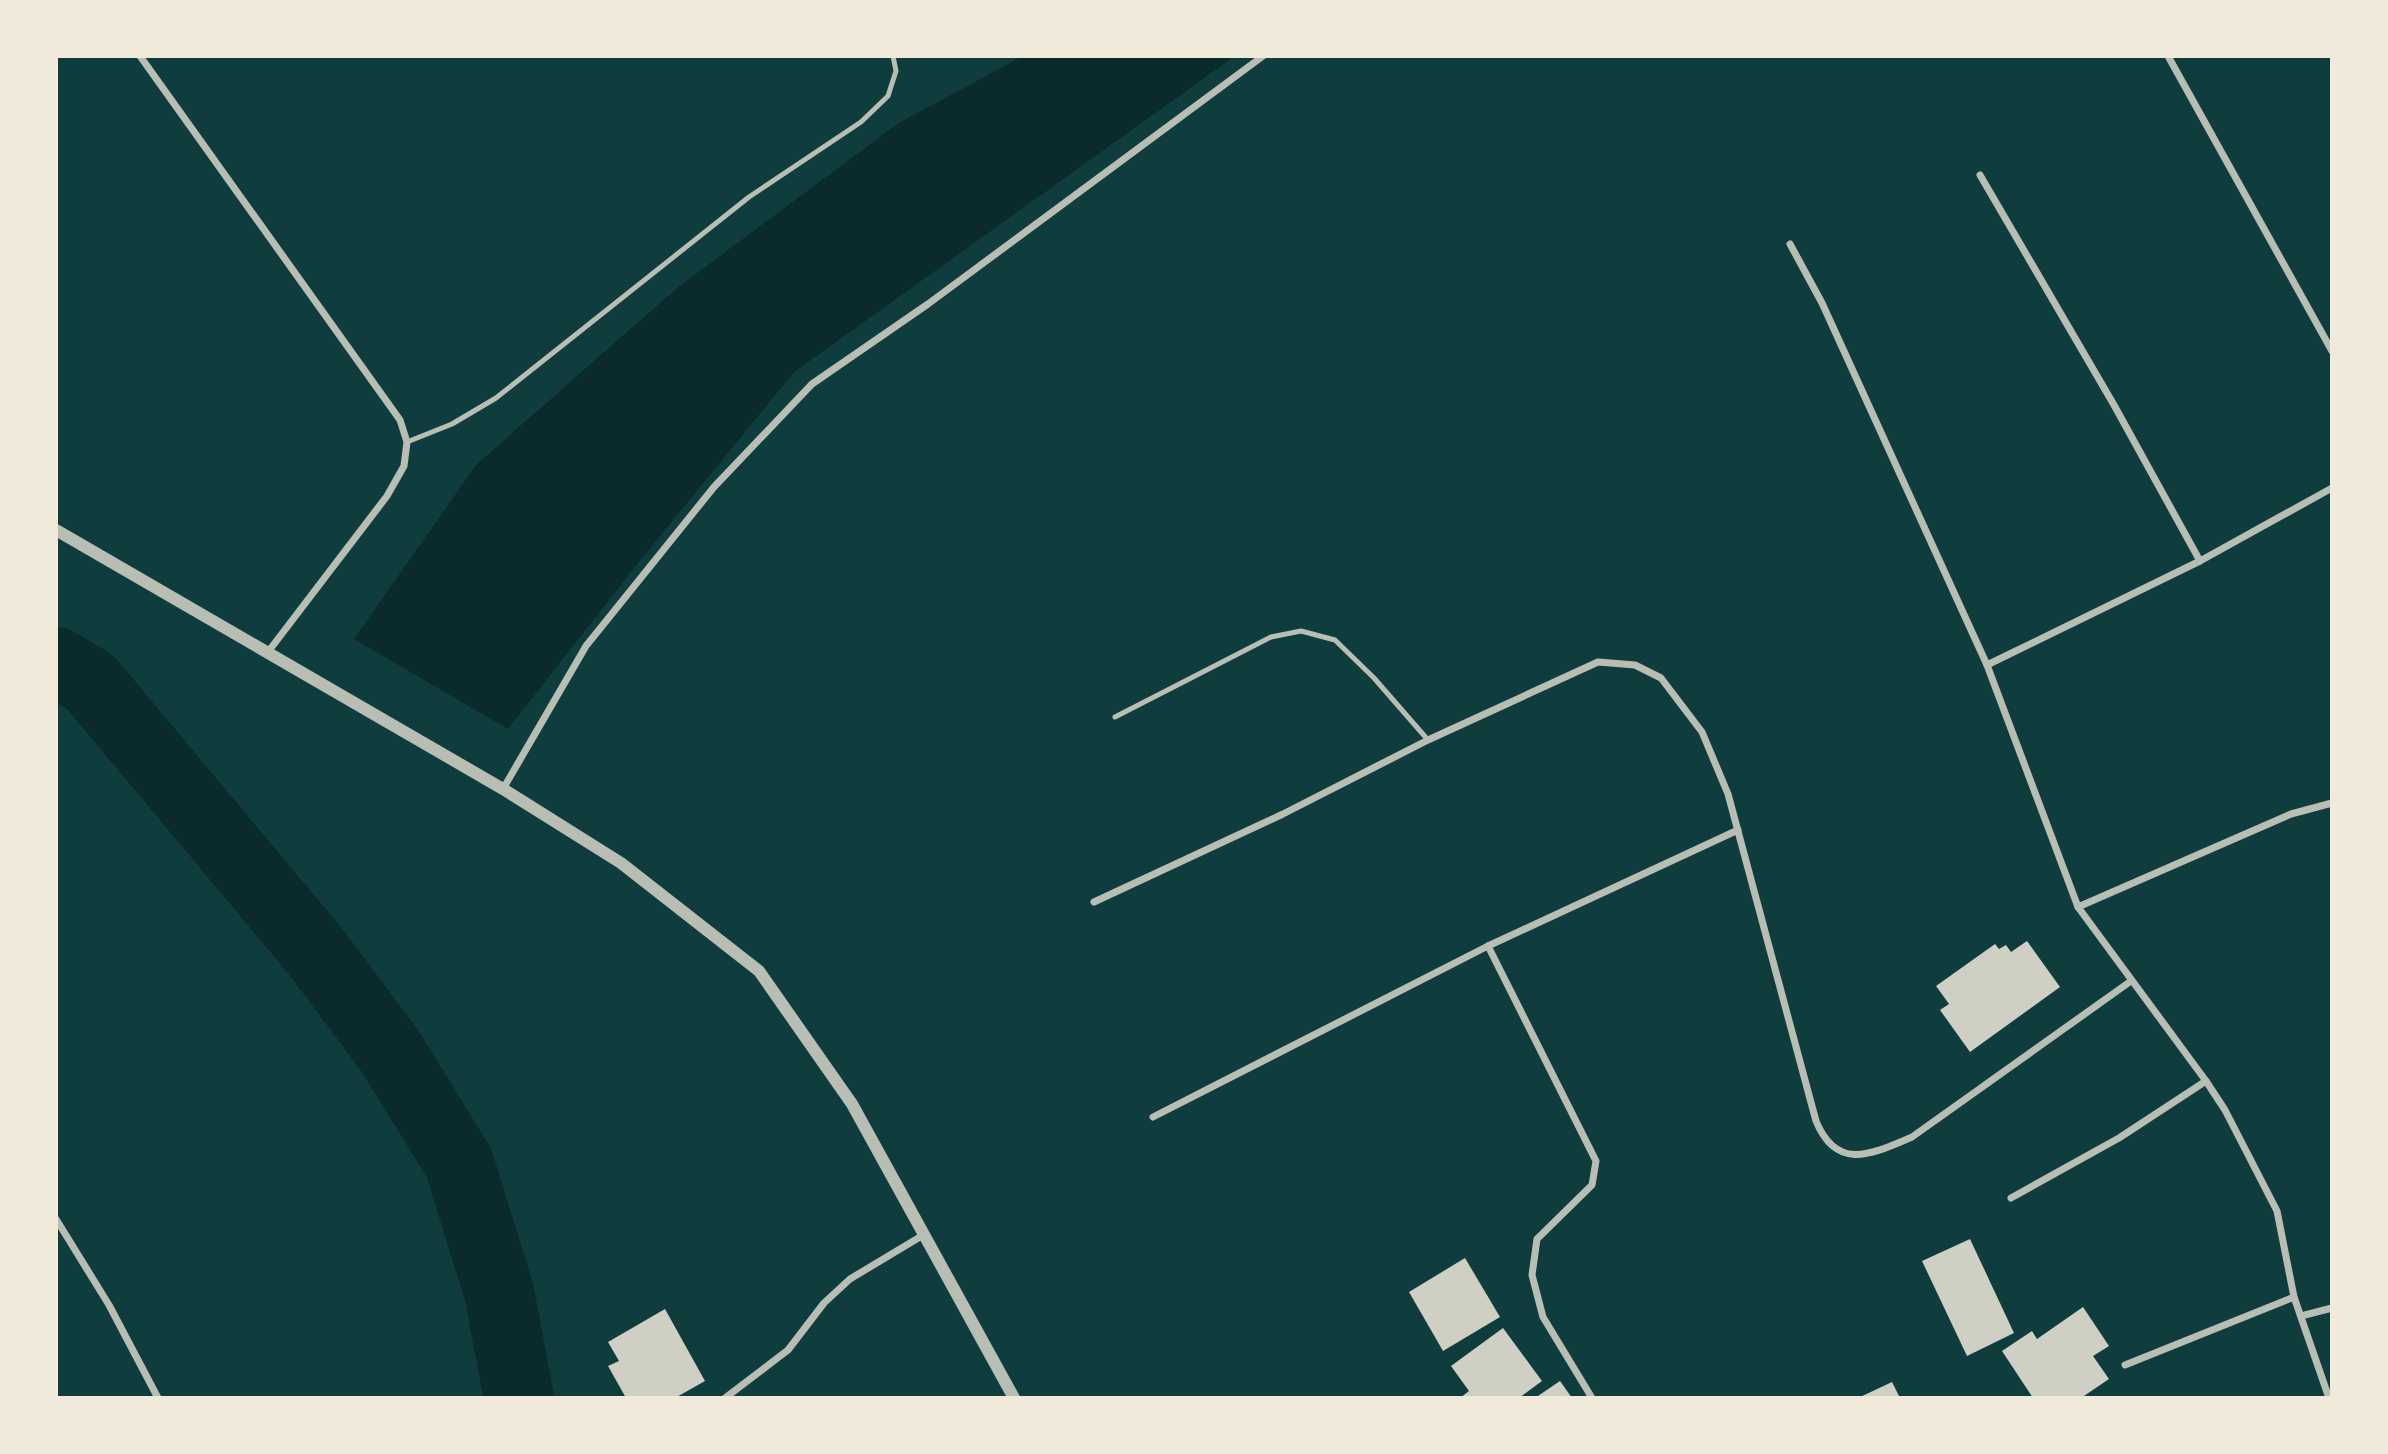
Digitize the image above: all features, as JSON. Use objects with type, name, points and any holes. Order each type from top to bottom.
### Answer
[{"type":"street","points":[[140,56],[400,420],[407,442],[404,466],[387,496],[268,652]]},
{"type":"street","points":[[503,789],[586,646],[714,487],[812,384],[928,304],[1263,56]]},
{"type":"street","points":[[2168,56],[2332,351]]},
{"type":"street","points":[[1980,175],[2114,405],[2200,561]]},
{"type":"street","points":[[1790,244],[1822,303],[1987,665],[2078,907],[2225,1110],[2277,1211],[2294,1297],[2329,1398]]},
{"type":"street","points":[[1987,665],[2200,561],[2332,489]]},
{"type":"street","points":[[56,530],[503,789],[621,863],[759,971],[852,1104],[926,1233],[1014,1398]]},
{"type":"street","points":[[1094,902],[1283,814],[1428,740],[1598,662],[1635,665],[1661,678],[1702,732],[1728,794],[1816,1121],[1824,1140],[1842,1154],[1874,1153],[1912,1137],[2132,981]]},
{"type":"street","points":[[2078,907],[2291,814],[2332,803]]},
{"type":"street","points":[[1153,1117],[1488,946],[1738,830]]},
{"type":"street","points":[[1488,946],[1596,1161],[1592,1185],[1537,1239],[1532,1275],[1543,1317],[1592,1398]]},
{"type":"street","points":[[2011,1198],[2119,1138],[2206,1081]]},
{"type":"street","points":[[56,1219],[109,1305],[158,1398]]},
{"type":"street","points":[[725,1398],[788,1350],[824,1303],[850,1279],[926,1233]]},
{"type":"street","points":[[2125,1365],[2294,1297]]},
{"type":"street","points":[[2301,1316],[2332,1308]]},
{"type":"lane","points":[[407,442],[452,424],[496,398],[749,197],[861,122],[887,96],[897,71],[892,56]]},
{"type":"lane","points":[[1115,717],[1271,637],[1301,631],[1335,640],[1374,678],[1428,740]]},
{"type":"water","points":[[1023,56],[1235,56],[794,372],[638,563],[508,729],[354,639],[476,465],[677,288],[897,124]]},
{"type":"building","points":[[2027,941],[2060,987],[1970,1052],[1940,1010],[1949,1004],[1936,986],[1995,944],[1999,949],[2006,945],[2011,952]]},
{"type":"building","points":[[1970,1239],[2014,1333],[1967,1356],[1922,1261]]},
{"type":"building","points":[[1465,1258],[1500,1317],[1443,1351],[1409,1292]]},
{"type":"building","points":[[2083,1307],[2109,1346],[2093,1356],[2109,1379],[2081,1398],[2033,1398],[2002,1351],[2032,1331],[2037,1339]]},
{"type":"building","points":[[665,1309],[705,1381],[675,1398],[626,1398],[608,1366],[619,1361],[608,1342]]},
{"type":"building","points":[[1503,1328],[1542,1381],[1519,1398],[1460,1398],[1469,1391],[1451,1366]]},
{"type":"building","points":[[1560,1381],[1572,1398],[1535,1398]]},
{"type":"building","points":[[1892,1382],[1900,1398],[1858,1398]]},
{"type":"waterway","points":[[56,662],[90,682],[316,952],[390,1051],[459,1163],[499,1292],[519,1398]]}]
